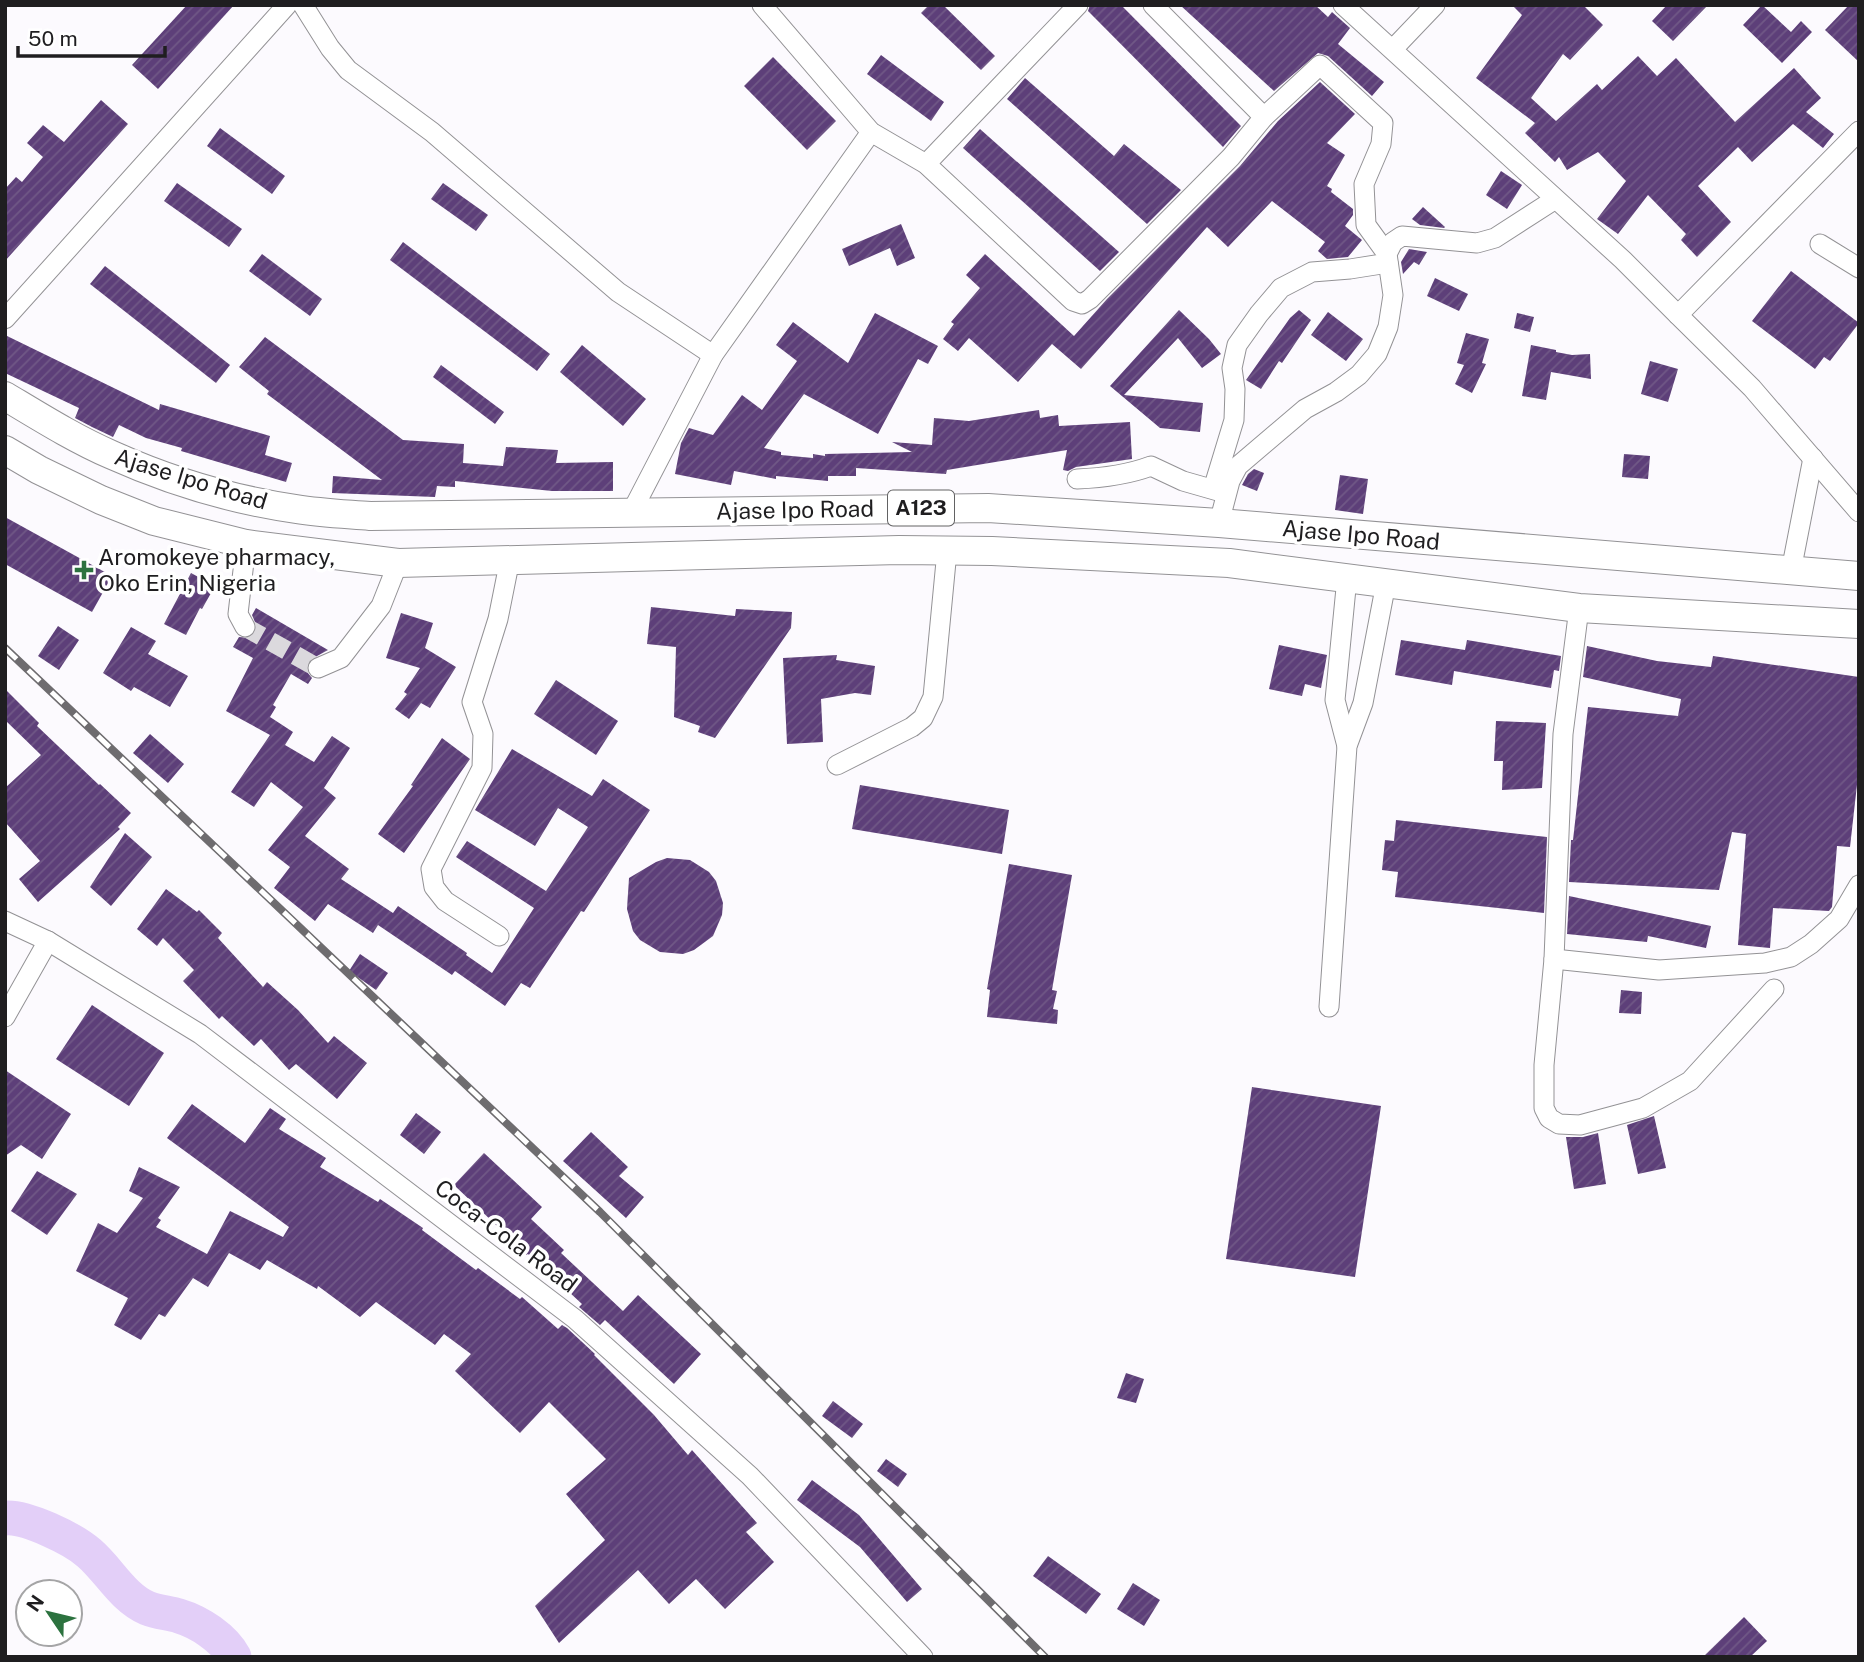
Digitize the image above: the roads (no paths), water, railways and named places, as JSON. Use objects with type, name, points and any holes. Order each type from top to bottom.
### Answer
[{"type":"highway","name":"Ajase Ipo Road","points":[[5,396],[112,455],[226,495],[296,510],[370,516],[958,508],[1100,514],[1859,576]]},
{"type":"highway","name":"Ajase Ipo Road","points":[[5,450],[38,470],[101,500],[154,521],[246,544],[398,563],[953,551],[1229,564],[1579,608],[1859,624]]},
{"type":"highway","points":[[953,551],[958,508]]},
{"type":"street","points":[[5,318],[287,5]]},
{"type":"street","points":[[303,5],[330,48],[348,70],[432,132],[618,292],[713,355]]},
{"type":"street","points":[[762,5],[871,132],[926,164],[1073,301],[1083,304],[1231,157],[1264,117],[1320,65],[1383,122],[1381,144],[1364,184],[1366,225],[1387,258],[1393,295],[1388,327],[1377,354],[1359,375],[1306,409],[1253,450],[1220,491]]},
{"type":"street","points":[[926,164],[1077,5]]},
{"type":"street","points":[[1153,5],[1264,117]]},
{"type":"street","points":[[1343,5],[1623,261],[1678,315],[1752,388],[1859,512]]},
{"type":"street","points":[[1393,49],[1435,5]]},
{"type":"street","points":[[1678,315],[1859,131]]},
{"type":"street","points":[[631,513],[713,355],[871,132]]},
{"type":"street","points":[[1387,258],[1393,242],[1402,236],[1477,243],[1495,238],[1554,200]]},
{"type":"street","points":[[1820,244],[1859,268]]},
{"type":"street","points":[[1219,523],[1220,491],[1234,420],[1235,389],[1232,368],[1237,345],[1281,288],[1312,272],[1350,269],[1387,258]]},
{"type":"street","points":[[1791,570],[1813,458]]},
{"type":"street","points":[[1077,479],[1104,478],[1151,466],[1183,481],[1220,491]]},
{"type":"street","points":[[245,627],[238,614],[246,544]]},
{"type":"street","points":[[837,765],[912,727],[923,718],[933,697],[953,551]]},
{"type":"street","points":[[499,936],[445,901],[434,887],[431,869],[482,768],[483,734],[472,702],[498,619],[510,559]]},
{"type":"street","points":[[318,668],[341,657],[381,606],[398,563]]},
{"type":"street","points":[[1347,746],[1335,700],[1348,578]]},
{"type":"street","points":[[1329,1007],[1347,746],[1363,703],[1386,583]]},
{"type":"street","points":[[1579,608],[1563,734],[1554,959],[1544,1065],[1544,1108],[1549,1118],[1559,1124],[1580,1125],[1643,1108],[1690,1081],[1774,989]]},
{"type":"street","points":[[1554,959],[1658,970],[1765,963],[1791,957],[1811,944],[1839,919],[1859,885]]},
{"type":"street","name":"Coca-Cola Road","points":[[5,921],[48,941],[200,1034],[575,1319],[750,1475],[923,1657]]},
{"type":"street","points":[[5,1017],[48,941]]},
{"type":"waterway","points":[[5,1518],[37,1525],[72,1541],[89,1553],[138,1603],[203,1627],[224,1643],[234,1657]]},
{"type":"tunnel","points":[[245,627],[318,668]]},
{"type":"railway","points":[[5,648],[600,1212],[1045,1657]]},
{"type":"place","name":"Aromokeye pharmacy, Oko Erin, Nigeria","points":[[84,570]]}]
